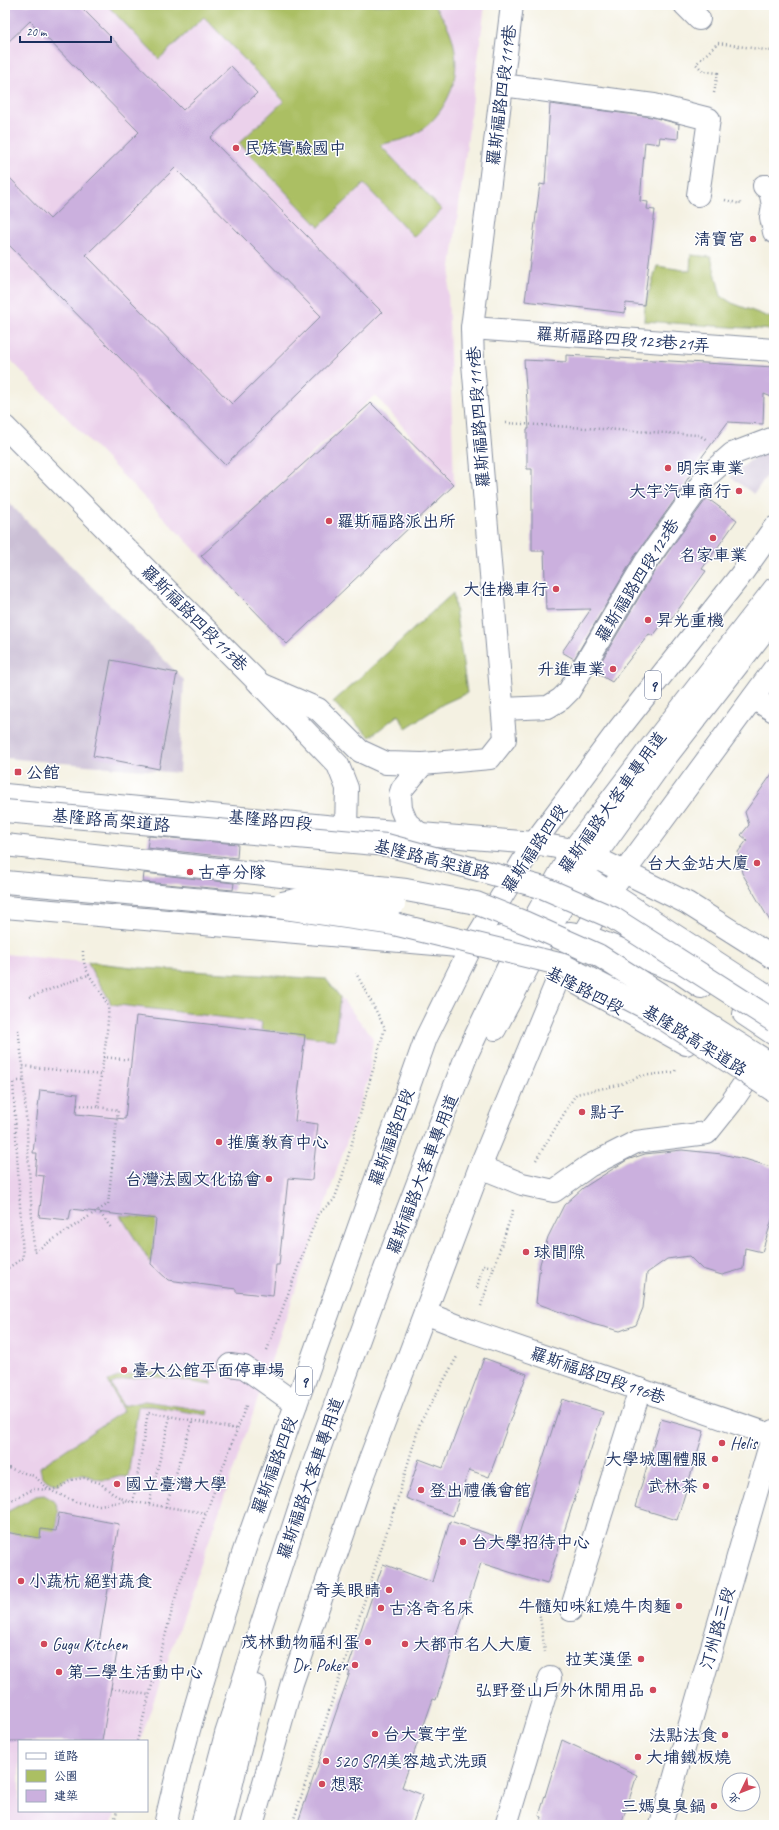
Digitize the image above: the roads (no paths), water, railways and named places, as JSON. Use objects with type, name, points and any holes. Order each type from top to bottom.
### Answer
[{"type":"main road","name":"羅斯福路四段119巷","points":[[260,684],[318,709],[360,751],[386,763],[423,764],[490,758],[506,739],[478,422],[472,328],[512,5]]},
{"type":"main road","points":[[502,85],[654,105],[709,119],[698,195]]},
{"type":"main road","points":[[764,186],[769,186],[773,205],[771,216],[774,232]]},
{"type":"main road","name":"羅斯福路四段123巷21弄","points":[[472,328],[774,350]]},
{"type":"main road","name":"羅斯福路四段113巷","points":[[5,427],[260,684],[338,765],[347,788],[346,828]]},
{"type":"main road","name":"羅斯福路四段123巷","points":[[503,709],[548,707],[561,699],[569,691],[645,563],[707,476],[732,454],[774,438]]},
{"type":"main road","name":"羅斯福路四段","points":[[165,1825],[193,1717],[218,1630],[245,1548],[426,1038],[471,947],[534,843],[619,729],[740,576],[774,528]]},
{"type":"main road","name":"羅斯福路大客車專用道","points":[[222,1825],[256,1683],[331,1460],[384,1312],[480,1059],[521,960],[526,928],[573,863],[648,751],[774,589]]},
{"type":"main road","name":"羅斯福路大客車專用道","points":[[594,857],[662,762],[774,618]]},
{"type":"main road","points":[[252,1825],[292,1683],[358,1490],[480,1167],[560,974],[609,892],[774,669]]},
{"type":"main road","points":[[753,698],[774,711]]},
{"type":"main road","points":[[420,834],[407,823],[401,809],[400,795],[402,789],[423,764]]},
{"type":"main road","name":"基隆路四段","points":[[5,795],[346,828],[534,843],[573,863],[609,892],[774,1000]]},
{"type":"main road","name":"基隆路高架道路","points":[[5,811],[387,845],[544,888],[613,918],[774,1021]]},
{"type":"main road","points":[[5,845],[406,890],[476,903],[526,928],[598,955],[774,1066]]},
{"type":"main road","name":"基隆路四段","points":[[573,863],[594,857],[687,903],[774,958]]},
{"type":"main road","name":"羅斯福路大客車專用道","points":[[202,1825],[226,1734],[313,1466],[375,1295],[468,1054],[521,960],[548,929],[573,863]]},
{"type":"main road","name":"基隆路高架道路","points":[[5,882],[271,906],[394,924],[563,965],[650,1010],[774,1090]]},
{"type":"main road","points":[[271,906],[314,896],[409,905],[526,928]]},
{"type":"main road","name":"基隆路四段","points":[[5,907],[471,947],[521,960],[560,974],[687,1044],[774,1099]]},
{"type":"main road","name":"基隆路四段","points":[[471,947],[526,928],[535,930],[548,929],[583,935],[679,972],[774,1034]]},
{"type":"main road","points":[[480,1167],[522,1184],[554,1191],[589,1166],[636,1142],[707,1133],[731,1104],[746,1081]]},
{"type":"main road","name":"羅斯福路四段196巷","points":[[425,1313],[471,1331],[774,1434]]},
{"type":"main road","points":[[230,1364],[244,1367],[296,1404]]},
{"type":"main road","points":[[571,1610],[640,1389]]},
{"type":"main road","name":"汀州路三段","points":[[661,1825],[774,1434]]},
{"type":"main road","points":[[506,1825],[550,1678]]},
{"type":"place","name":"民族實驗國中","points":[[236,148]]},
{"type":"place","name":"清寶宮","points":[[753,239]]},
{"type":"place","name":"明宗車業","points":[[668,468]]},
{"type":"place","name":"大宇汽車商行","points":[[739,491]]},
{"type":"place","name":"羅斯福路派出所","points":[[329,521]]},
{"type":"place","name":"名家車業","points":[[713,538]]},
{"type":"place","name":"大佳機車行","points":[[556,589]]},
{"type":"place","name":"昇光重機","points":[[648,620]]},
{"type":"place","name":"升進車業","points":[[613,669]]},
{"type":"place","name":"公館","points":[[18,772]]},
{"type":"place","name":"台大金站大廈","points":[[757,863]]},
{"type":"place","name":"古亭分隊","points":[[190,872]]},
{"type":"place","name":"點子","points":[[582,1112]]},
{"type":"place","name":"推廣教育中心","points":[[219,1142]]},
{"type":"place","name":"台灣法國文化協會","points":[[269,1179]]},
{"type":"place","name":"球間隙","points":[[526,1252]]},
{"type":"place","name":"臺大公館平面停車場","points":[[124,1370]]},
{"type":"place","name":"Helis","points":[[722,1443]]},
{"type":"place","name":"大學城團體服","points":[[715,1459]]},
{"type":"place","name":"國立臺灣大學","points":[[117,1484]]},
{"type":"place","name":"武林茶","points":[[706,1486]]},
{"type":"place","name":"登出禮儀會館","points":[[421,1490]]},
{"type":"place","name":"台大學招待中心","points":[[463,1542]]},
{"type":"place","name":"小蔬杭 絕對蔬食","points":[[21,1581]]},
{"type":"place","name":"奇美眼睛","points":[[389,1590]]},
{"type":"place","name":"牛髓知味紅燒牛肉麵","points":[[679,1606]]},
{"type":"place","name":"古洛奇名床","points":[[381,1608]]},
{"type":"place","name":"茂林動物福利蛋","points":[[368,1642]]},
{"type":"place","name":"Gugu Kitchen","points":[[44,1644]]},
{"type":"place","name":"大都市名人大廈","points":[[405,1644]]},
{"type":"place","name":"拉芙漢堡","points":[[641,1659]]},
{"type":"place","name":"Dr. Poker","points":[[355,1665]]},
{"type":"place","name":"第二學生活動中心","points":[[59,1672]]},
{"type":"place","name":"弘野登山戶外休閒用品","points":[[653,1690]]},
{"type":"place","name":"台大寰宇堂","points":[[375,1734]]},
{"type":"place","name":"法點法食","points":[[725,1735]]},
{"type":"place","name":"大埔鐵板燒","points":[[638,1757]]},
{"type":"place","name":"520 SPA美容越式洗頭","points":[[326,1761]]},
{"type":"place","name":"想聚","points":[[322,1784]]},
{"type":"place","name":"三媽臭臭鍋","points":[[714,1806]]}]
